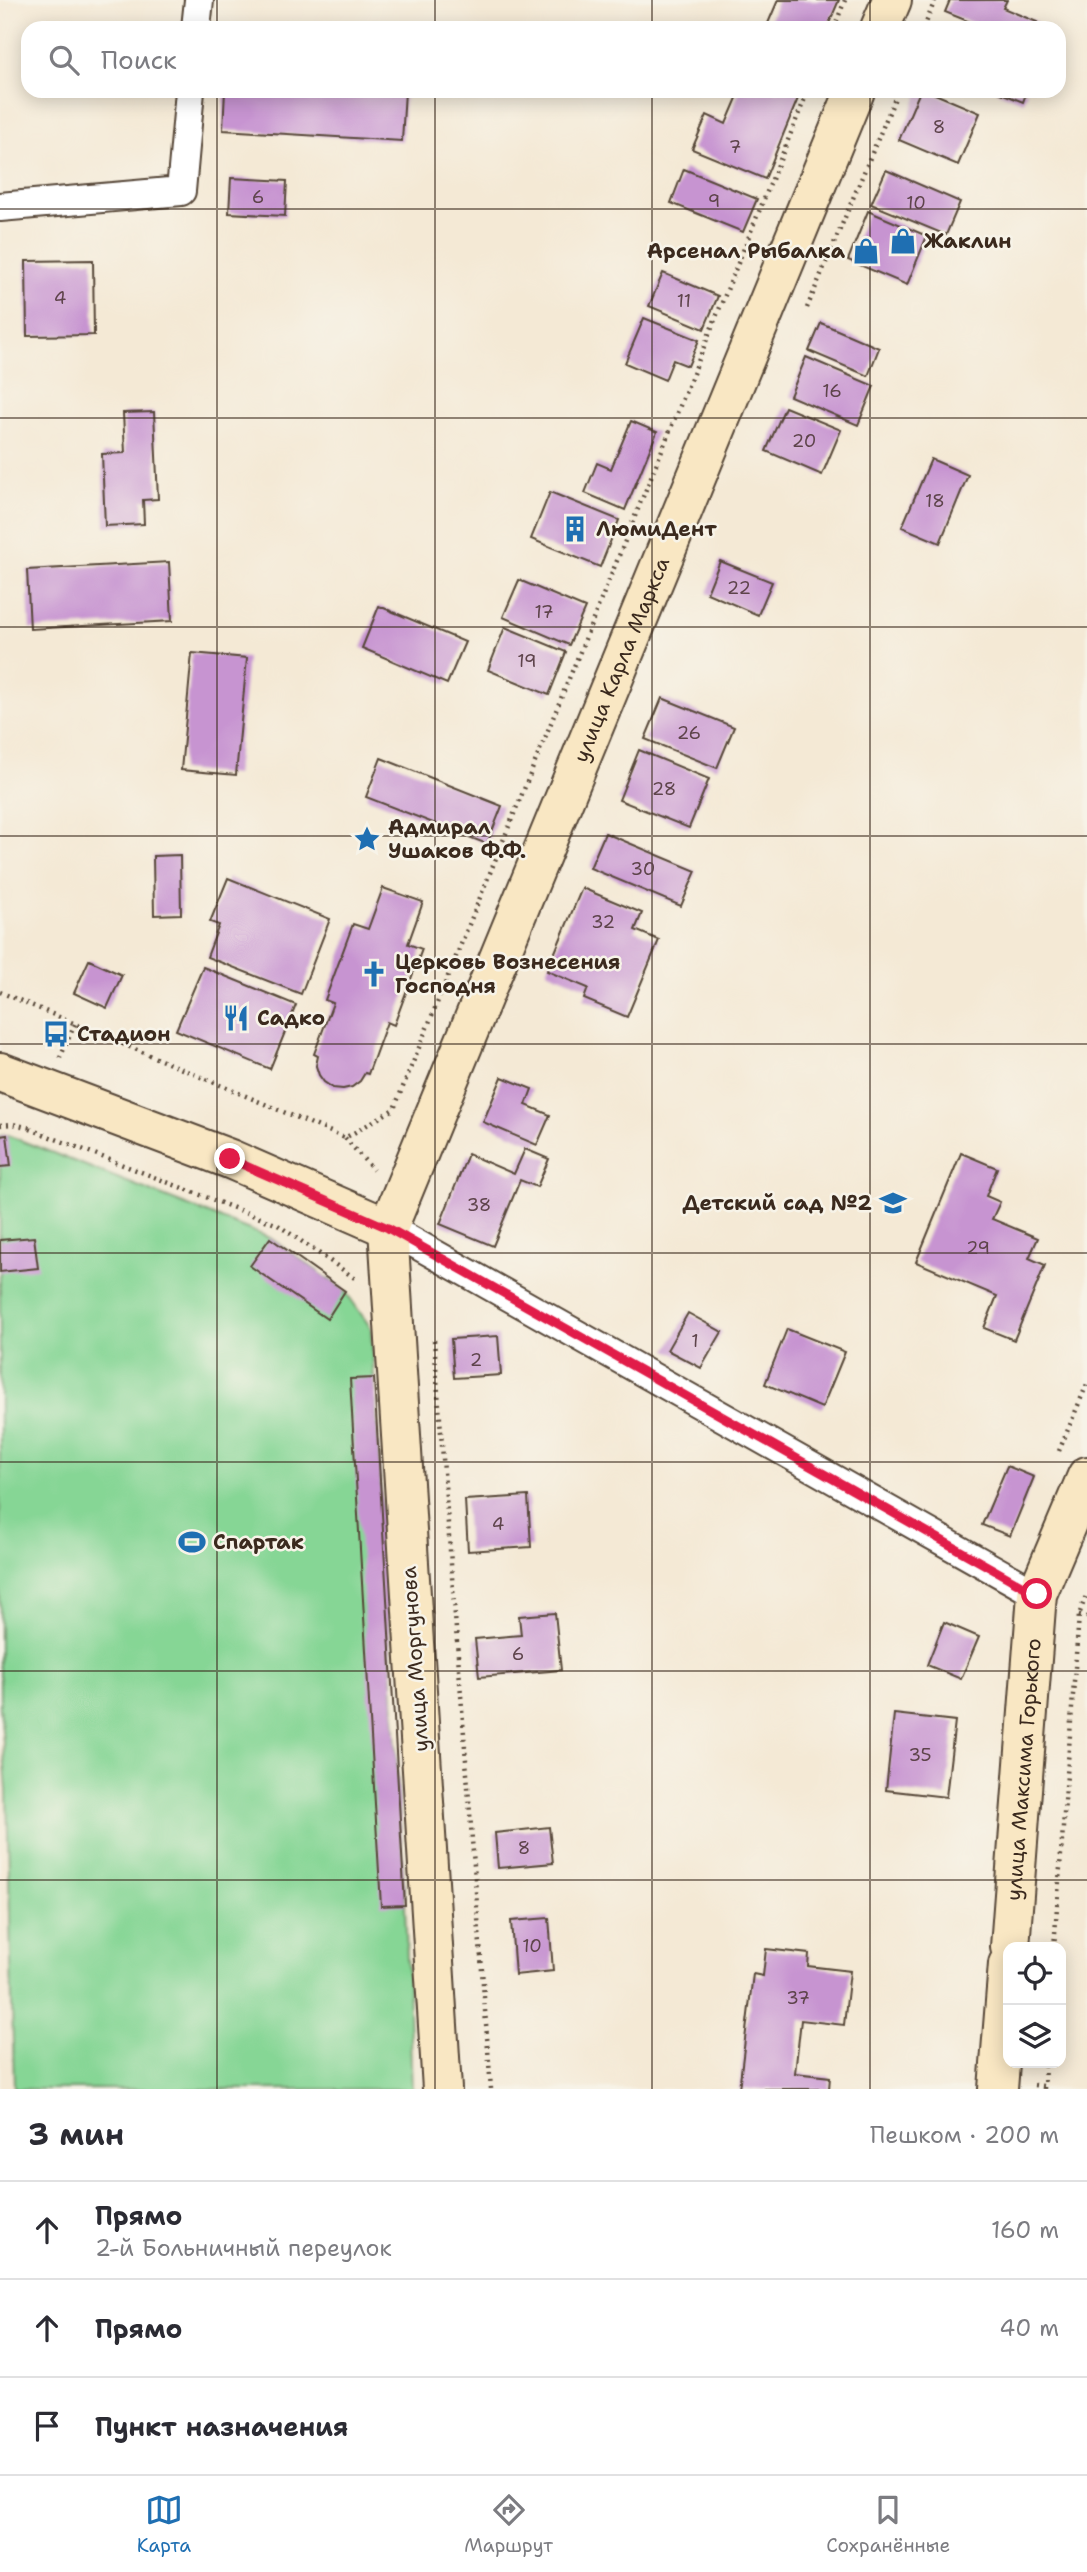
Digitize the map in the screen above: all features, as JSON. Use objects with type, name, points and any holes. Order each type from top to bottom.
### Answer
[{"type":"main road","points":[[883,21],[892,0]]},
{"type":"main road","name":"улица Карла Маркса","points":[[388,1228],[852,98]]},
{"type":"main road","points":[[0,1072],[230,1159],[388,1228]]},
{"type":"main road","name":"улица Моргунова","points":[[388,1228],[442,2089]]},
{"type":"main road","name":"улица Максима Горького","points":[[1010,1942],[1037,1594],[1072,1468]]},
{"type":"main road","points":[[998,2089],[1005,2005]]},
{"type":"street","points":[[196,21],[198,0]]},
{"type":"street","points":[[0,207],[181,191],[189,98]]},
{"type":"street","points":[[388,1228],[1037,1594]]},
{"type":"path","points":[[837,21],[845,0]]},
{"type":"path","points":[[927,21],[936,0]]},
{"type":"path","points":[[0,992],[345,1138],[394,1109],[805,98]]},
{"type":"path","points":[[807,308],[895,98]]},
{"type":"path","points":[[30,1129],[278,1224],[359,1281],[391,1283]]},
{"type":"path","points":[[433,1338],[491,2089]]},
{"type":"path","points":[[1072,1468],[1087,1384]]},
{"type":"path","points":[[1054,1942],[1079,1615],[1087,1593]]},
{"type":"path","points":[[1079,1615],[1087,1617]]},
{"type":"path","points":[[1044,2089],[1045,2068]]},
{"type":"green space","name":"Спартак","points":[[7,1135],[270,1238],[345,1291],[371,1328],[405,1905],[412,2089],[14,2089],[7,1790],[0,1706],[0,1136]]},
{"type":"building","points":[[778,0],[839,0],[830,21],[769,21]]},
{"type":"building","points":[[950,0],[1007,0],[1003,8],[1035,21],[968,21],[945,12]]},
{"type":"building","points":[[225,98],[405,98],[402,141],[223,130]]},
{"type":"building","points":[[737,98],[798,98],[765,179],[692,149],[707,115],[726,124]]},
{"type":"building","points":[[917,98],[945,98],[980,113],[958,165],[899,140]]},
{"type":"building","points":[[684,169],[757,199],[743,232],[671,203]]},
{"type":"building","points":[[886,170],[960,202],[946,235],[871,204]]},
{"type":"building","points":[[231,178],[287,181],[285,216],[229,213]]},
{"type":"building","points":[[868,211],[927,236],[907,285],[848,260]]},
{"type":"building","points":[[93,260],[94,335],[27,336],[26,261]]},
{"type":"building","points":[[663,273],[718,296],[704,329],[649,306]]},
{"type":"building","points":[[644,318],[699,340],[688,366],[673,360],[665,380],[625,363]]},
{"type":"building","points":[[821,323],[879,348],[868,376],[809,351]]},
{"type":"building","points":[[806,357],[874,386],[858,425],[790,396]]},
{"type":"building","points":[[785,407],[841,430],[822,475],[766,451]]},
{"type":"building","points":[[154,412],[158,499],[143,500],[144,524],[105,526],[102,454],[125,453],[123,413]]},
{"type":"building","points":[[631,421],[657,432],[625,510],[585,493],[597,463],[611,469]]},
{"type":"building","points":[[931,459],[968,475],[940,543],[902,527]]},
{"type":"building","name":"ЛюмиДент","points":[[550,492],[619,520],[600,567],[531,539]]},
{"type":"building","points":[[720,561],[772,582],[758,615],[707,593]]},
{"type":"building","points":[[169,562],[172,621],[30,629],[27,570]]},
{"type":"building","points":[[519,580],[585,608],[569,645],[503,617]]},
{"type":"building","points":[[379,606],[465,642],[447,684],[362,648]]},
{"type":"building","points":[[505,627],[566,652],[549,695],[488,670]]},
{"type":"building","points":[[192,653],[247,658],[236,775],[181,770]]},
{"type":"building","points":[[662,698],[734,727],[717,768],[645,739]]},
{"type":"building","points":[[639,750],[709,779],[689,828],[619,800]]},
{"type":"building","points":[[381,758],[502,806],[487,844],[366,797]]},
{"type":"building","points":[[605,833],[696,871],[681,906],[590,868]]},
{"type":"building","points":[[180,855],[181,914],[154,915],[153,856]]},
{"type":"building","points":[[228,878],[330,919],[301,994],[207,957],[219,925],[210,922]]},
{"type":"building","name":"Церковь Вознесения Господня","points":[[383,888],[423,902],[408,944],[422,949],[394,1025],[387,1022],[368,1074],[365,1073],[352,1087],[333,1088],[319,1075],[316,1066],[318,1056],[314,1054],[333,1003],[325,1000],[353,924],[368,929]]},
{"type":"building","points":[[582,888],[642,913],[635,930],[659,940],[627,1017],[584,999],[588,988],[547,971]]},
{"type":"building","points":[[89,960],[122,975],[107,1008],[74,993]]},
{"type":"building","name":"Садко","points":[[203,967],[296,1005],[270,1069],[176,1030]]},
{"type":"building","points":[[502,1077],[532,1089],[526,1105],[550,1115],[537,1145],[483,1122]]},
{"type":"building","points":[[7,1135],[11,1166],[0,1167],[0,1136]]},
{"type":"building","points":[[525,1149],[549,1159],[537,1187],[520,1180],[493,1246],[440,1224],[468,1154],[514,1174]]},
{"type":"building","points":[[961,1153],[997,1168],[986,1196],[1000,1202],[992,1219],[1038,1238],[1029,1258],[1045,1265],[1014,1340],[984,1328],[997,1296],[916,1262]]},
{"type":"building","points":[[34,1237],[38,1268],[0,1272],[0,1240]]},
{"type":"building","points":[[270,1238],[345,1291],[327,1319],[250,1266]]},
{"type":"building","points":[[688,1313],[722,1332],[701,1368],[667,1350]]},
{"type":"building","points":[[787,1329],[845,1352],[822,1408],[765,1384]]},
{"type":"building","points":[[498,1336],[501,1375],[454,1378],[451,1339]]},
{"type":"building","points":[[374,1378],[405,1905],[381,1906],[350,1379]]},
{"type":"building","points":[[1007,1466],[1034,1477],[1010,1536],[982,1525]]},
{"type":"building","points":[[528,1496],[531,1547],[468,1551],[465,1500]]},
{"type":"building","points":[[555,1613],[561,1670],[479,1677],[475,1639],[521,1635],[519,1616]]},
{"type":"building","points":[[944,1622],[979,1637],[961,1679],[927,1665]]},
{"type":"building","points":[[894,1714],[955,1721],[946,1797],[886,1790]]},
{"type":"building","points":[[549,1827],[553,1863],[498,1868],[495,1833]]},
{"type":"building","points":[[549,1918],[553,1971],[515,1975],[511,1921]]},
{"type":"building","points":[[766,1949],[809,1954],[808,1966],[850,1971],[844,2025],[801,2020],[795,2073],[830,2077],[829,2089],[739,2089],[753,1974],[763,1976]]},
{"type":"place","name":"Жаклин","points":[[903,241]]},
{"type":"place","name":"Арсенал Рыбалка","points":[[866,251]]},
{"type":"place","name":"ЛюмиДент","points":[[575,529]]},
{"type":"place","name":"Адмирал Ушаков Ф.Ф.","points":[[367,839]]},
{"type":"place","name":"Церковь Вознесения Господня","points":[[374,974]]},
{"type":"place","name":"Садко","points":[[236,1018]]},
{"type":"place","name":"Стадион","points":[[56,1034]]},
{"type":"place","name":"Детский сад №2","points":[[893,1203]]},
{"type":"place","name":"Спартак","points":[[192,1542]]},
{"type":"route","points":[[230,1159],[388,1228],[1037,1594]]}]
